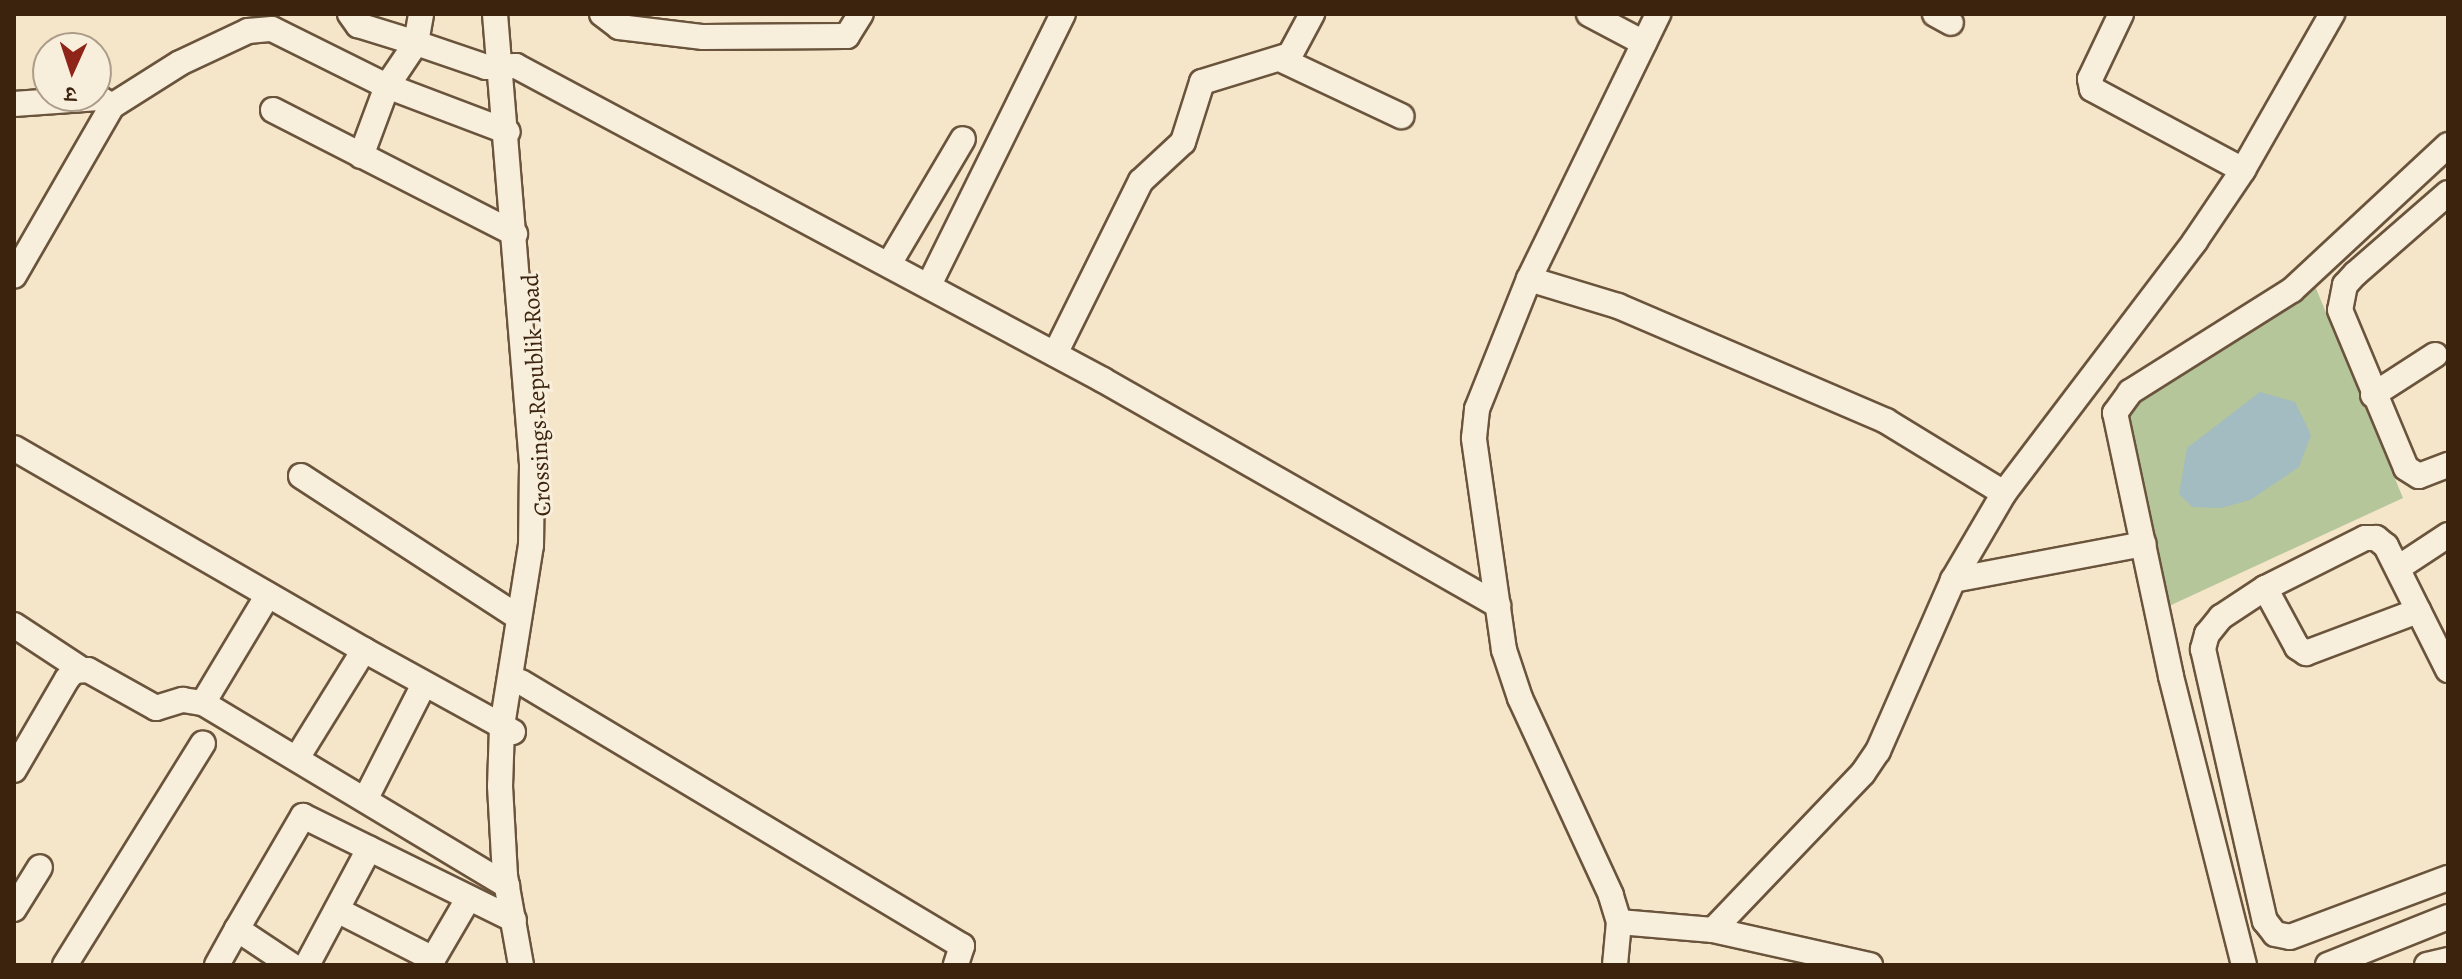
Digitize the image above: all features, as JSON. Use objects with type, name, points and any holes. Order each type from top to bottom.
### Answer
[{"type":"street","points":[[350,14],[358,25],[486,67],[508,64],[929,285],[1498,605]]},
{"type":"street","points":[[361,156],[387,86],[416,43],[421,14]]},
{"type":"street","points":[[495,14],[508,64],[508,132],[533,506],[518,617],[508,730],[507,886],[521,965]]},
{"type":"street","name":"Crossings Republik Road","points":[[511,14],[508,64],[546,464],[543,556],[521,682],[508,730],[517,883],[533,965]]},
{"type":"street","points":[[602,14],[619,27],[703,37],[847,36],[859,15]]},
{"type":"street","points":[[929,285],[1063,14]]},
{"type":"street","points":[[1055,354],[1141,181],[1183,142],[1202,82],[1282,60],[1300,44],[1312,14]]},
{"type":"street","points":[[1589,14],[1644,43]]},
{"type":"street","points":[[1615,965],[1619,922],[1520,698],[1498,605],[1476,466],[1477,409],[1529,279],[1658,14]]},
{"type":"street","points":[[2121,14],[2090,79],[2092,89],[2243,170]]},
{"type":"street","points":[[1713,930],[1863,773],[1878,751],[1953,580],[2004,493],[2101,366],[2243,170],[2332,14]]},
{"type":"street","points":[[112,106],[180,63],[248,31],[272,29],[387,86],[508,132]]},
{"type":"street","points":[[1282,60],[1401,116]]},
{"type":"street","points":[[273,110],[515,234]]},
{"type":"street","points":[[14,276],[109,112]]},
{"type":"street","points":[[889,264],[963,139]]},
{"type":"street","points":[[2118,403],[2292,290],[2448,145]]},
{"type":"street","points":[[2448,193],[2355,274],[2340,298],[2344,324],[2400,459],[2411,473],[2434,473],[2448,465]]},
{"type":"street","points":[[1529,279],[1618,306],[1886,421],[2004,493]]},
{"type":"street","points":[[2373,395],[2435,355]]},
{"type":"street","points":[[2101,366],[2118,403],[2115,423],[2171,676],[2244,965]]},
{"type":"street","points":[[14,448],[508,730]]},
{"type":"street","points":[[301,476],[518,617]]},
{"type":"street","points":[[2398,568],[2448,535]]},
{"type":"street","points":[[2448,670],[2386,546],[2365,538],[2265,588],[2221,617],[2207,634],[2203,649],[2265,921],[2275,934],[2290,937],[2448,878]]},
{"type":"street","points":[[1953,580],[2144,544]]},
{"type":"street","points":[[2265,588],[2297,647],[2306,653],[2418,611]]},
{"type":"street","points":[[203,703],[268,595]]},
{"type":"street","points":[[14,625],[81,669],[156,708],[183,700],[203,703],[366,798],[507,886]]},
{"type":"street","points":[[297,758],[364,650]]},
{"type":"street","points":[[14,770],[67,679],[81,669]]},
{"type":"street","points":[[521,682],[962,946],[956,965]]},
{"type":"street","points":[[366,798],[424,684]]},
{"type":"street","points":[[65,965],[203,743]]},
{"type":"street","points":[[217,965],[303,816],[514,920]]},
{"type":"street","points":[[307,965],[369,849]]},
{"type":"street","points":[[14,909],[40,867]]},
{"type":"street","points":[[337,910],[431,962],[468,899]]},
{"type":"street","points":[[2328,965],[2448,917]]},
{"type":"street","points":[[1619,922],[1713,930],[1870,965]]},
{"type":"street","points":[[237,929],[291,965]]},
{"type":"street","points":[[2427,965],[2448,960]]},
{"type":"green space","points":[[2315,286],[2403,498],[2169,606],[2123,410]]},
{"type":"water","points":[[2260,392],[2295,402],[2311,435],[2299,467],[2250,500],[2221,508],[2192,507],[2179,494],[2187,448]]}]
